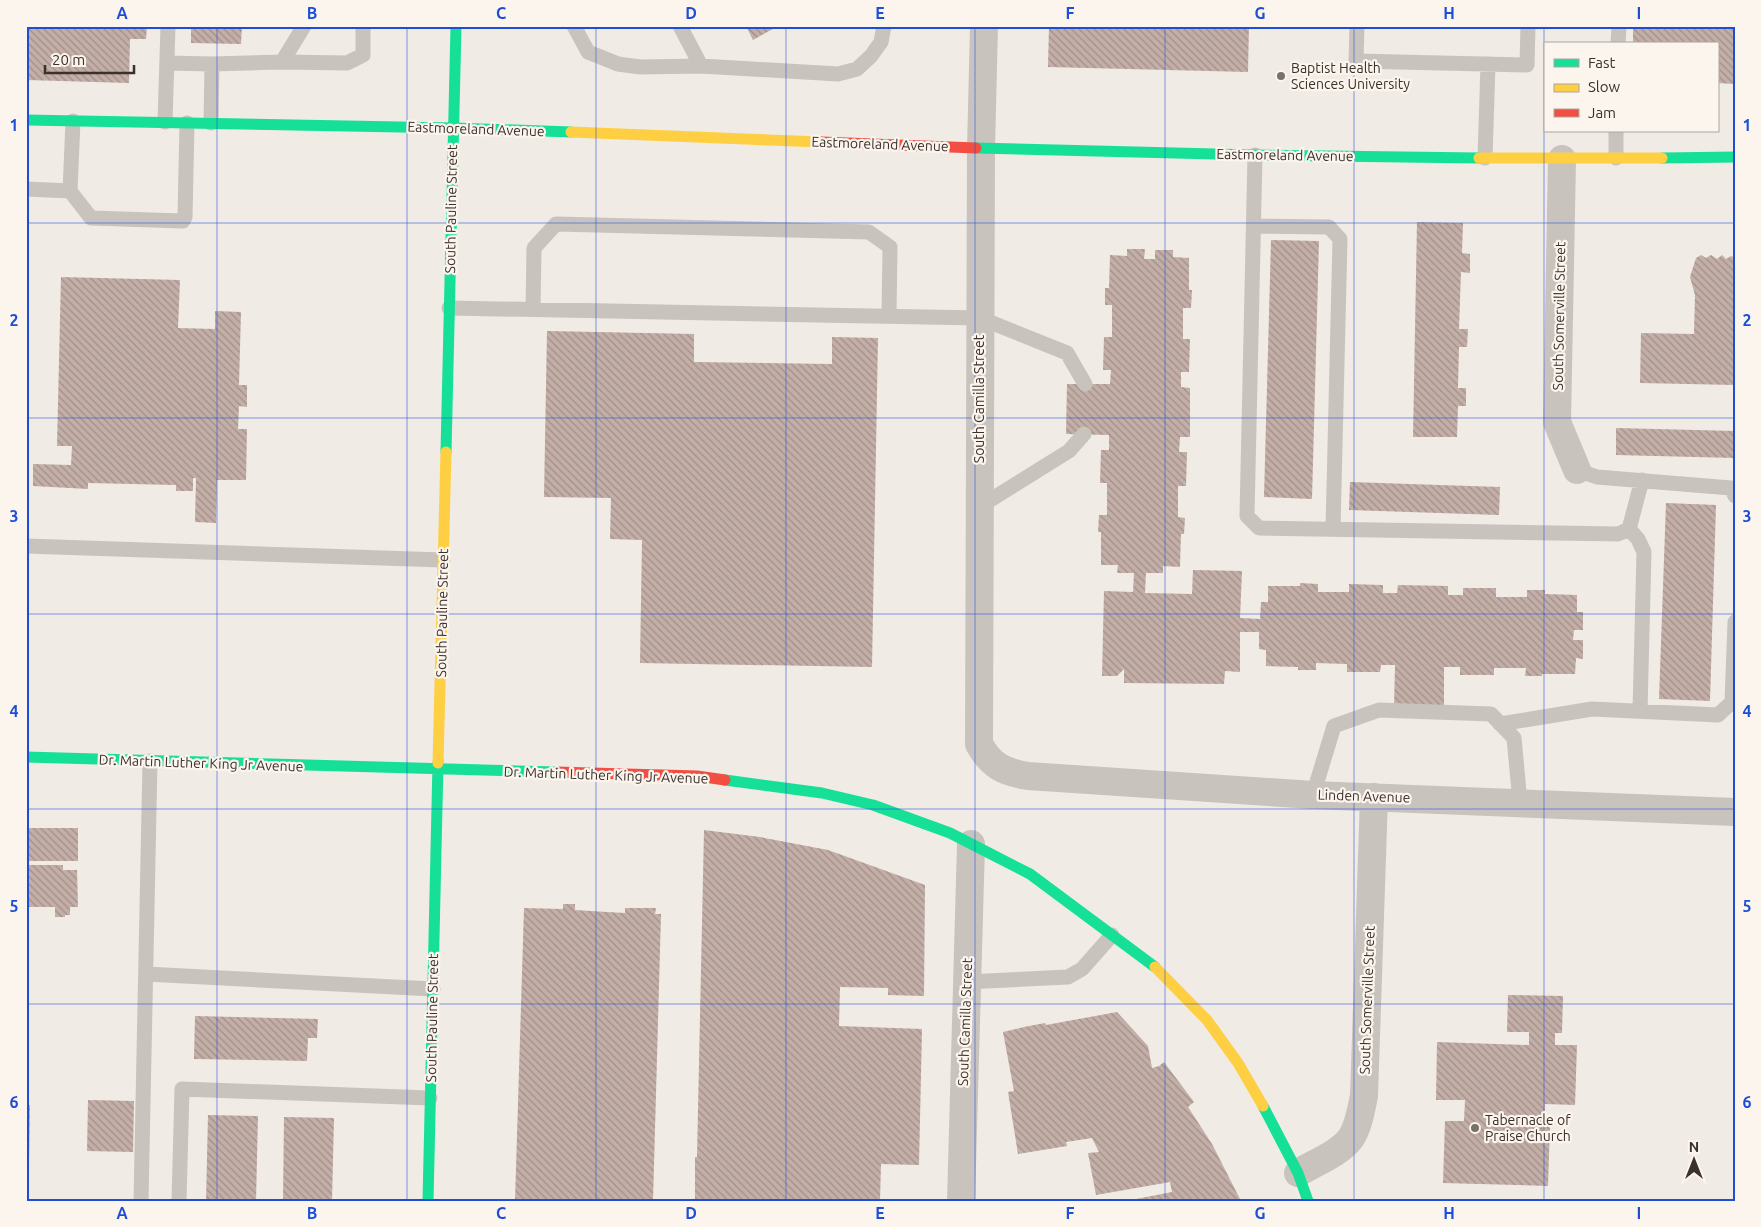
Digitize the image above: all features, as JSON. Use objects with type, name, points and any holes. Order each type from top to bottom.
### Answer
[{"type":"main road","name":"South Pauline Street","points":[[428,1201],[456,26]]},
{"type":"main road","name":"Eastmoreland Avenue","points":[[26,120],[453,128],[981,148],[1255,155],[1562,159],[1735,156]]},
{"type":"main road","name":"Dr. Martin Luther King Jr Avenue","points":[[26,758],[707,777],[822,793],[873,805],[950,833],[1030,874],[1159,970],[1207,1020],[1238,1063],[1270,1118],[1298,1173],[1308,1201]]},
{"type":"street","name":"South Camilla Street","points":[[984,26],[981,148],[979,744],[986,757],[996,765]]},
{"type":"street","name":"South Somerville Street","points":[[1562,159],[1557,422],[1576,470]]},
{"type":"street","name":"Linden Avenue","points":[[996,765],[1009,773],[1028,776],[1313,795],[1735,812]]},
{"type":"street","name":"South Somerville Street","points":[[1298,1173],[1336,1151],[1350,1138],[1359,1121],[1364,1096],[1374,797]]},
{"type":"street","name":"South Camilla Street","points":[[960,1201],[971,844]]},
{"type":"lane","points":[[165,122],[168,26]]},
{"type":"lane","points":[[282,62],[304,26]]},
{"type":"lane","points":[[167,63],[347,63],[363,56],[363,26]]},
{"type":"lane","points":[[574,26],[588,52],[618,64],[640,67],[701,66],[838,74],[857,69],[870,56],[881,42],[884,26]]},
{"type":"lane","points":[[680,26],[701,66]]},
{"type":"lane","points":[[1357,26],[1356,61],[1527,65],[1528,26]]},
{"type":"lane","points":[[1618,42],[1619,26]]},
{"type":"lane","points":[[211,123],[212,64]]},
{"type":"lane","points":[[1485,158],[1488,64]]},
{"type":"lane","points":[[73,121],[70,191],[91,218],[183,221],[185,217],[186,123]]},
{"type":"lane","points":[[1616,132],[1616,158]]},
{"type":"lane","points":[[1255,155],[1247,516],[1259,528],[1618,534],[1629,529]]},
{"type":"lane","points":[[26,189],[70,191]]},
{"type":"lane","points":[[533,309],[534,248],[556,224],[869,232],[890,248],[889,315]]},
{"type":"lane","points":[[1254,226],[1329,227],[1340,239],[1334,530]]},
{"type":"lane","points":[[449,308],[980,318],[1067,353],[1085,384]]},
{"type":"lane","points":[[979,507],[1069,451],[1084,434]]},
{"type":"lane","points":[[1576,470],[1597,477],[1733,490]]},
{"type":"lane","points":[[1629,529],[1642,480]]},
{"type":"lane","points":[[1629,529],[1638,539],[1644,552],[1640,711]]},
{"type":"lane","points":[[26,546],[443,560]]},
{"type":"lane","points":[[1500,724],[1592,708],[1718,716],[1732,702],[1735,622]]},
{"type":"lane","points":[[1313,795],[1334,726],[1379,710],[1491,714],[1514,738],[1520,802]]},
{"type":"lane","points":[[141,1201],[150,761]]},
{"type":"lane","points":[[966,982],[1068,977],[1082,969],[1112,935]]},
{"type":"lane","points":[[146,974],[433,989]]},
{"type":"lane","points":[[179,1201],[182,1089],[430,1098]]},
{"type":"building","points":[[26,26],[147,26],[146,39],[130,39],[129,83],[26,80]]},
{"type":"building","points":[[191,26],[242,26],[241,44],[191,43]]},
{"type":"building","points":[[746,26],[778,26],[753,40]]},
{"type":"building","points":[[1049,26],[1249,26],[1248,72],[1048,67]]},
{"type":"building","points":[[1650,26],[1735,26],[1735,84],[1718,83],[1718,42],[1633,42],[1633,29],[1650,28]]},
{"type":"building","points":[[1417,222],[1463,223],[1462,253],[1470,254],[1470,273],[1461,272],[1459,329],[1468,329],[1467,347],[1459,347],[1458,388],[1466,388],[1466,406],[1458,406],[1457,437],[1413,437]]},
{"type":"building","points":[[1271,240],[1319,241],[1312,499],[1264,497]]},
{"type":"building","points":[[1127,249],[1145,249],[1144,259],[1155,259],[1155,250],[1173,250],[1173,257],[1189,258],[1189,290],[1192,290],[1191,308],[1183,308],[1183,339],[1190,339],[1189,372],[1181,372],[1181,387],[1190,388],[1190,437],[1180,437],[1179,452],[1187,452],[1186,486],[1178,486],[1178,517],[1185,518],[1184,534],[1181,534],[1180,567],[1163,566],[1163,573],[1146,573],[1145,593],[1192,594],[1193,570],[1242,571],[1240,618],[1260,619],[1261,602],[1268,602],[1268,586],[1300,586],[1300,583],[1318,584],[1318,592],[1349,592],[1349,584],[1383,585],[1383,593],[1397,593],[1398,585],[1448,586],[1448,595],[1463,595],[1463,588],[1496,588],[1496,597],[1527,597],[1527,590],[1545,590],[1545,594],[1577,595],[1577,612],[1583,612],[1583,630],[1574,630],[1573,640],[1583,640],[1583,659],[1576,658],[1575,674],[1525,676],[1526,668],[1494,668],[1494,675],[1460,675],[1460,667],[1444,667],[1444,709],[1394,708],[1395,665],[1381,665],[1380,672],[1347,672],[1347,664],[1316,663],[1316,670],[1298,670],[1298,667],[1266,666],[1266,650],[1259,649],[1259,632],[1240,632],[1240,672],[1225,671],[1224,684],[1124,683],[1124,669],[1117,676],[1102,676],[1104,591],[1133,592],[1134,573],[1117,573],[1118,565],[1101,565],[1101,532],[1098,532],[1099,515],[1107,515],[1107,483],[1100,483],[1101,450],[1109,450],[1109,435],[1066,434],[1067,384],[1110,384],[1111,370],[1103,370],[1104,337],[1112,337],[1112,305],[1105,305],[1105,288],[1109,288],[1110,255],[1127,256]]},
{"type":"building","points":[[1701,255],[1706,258],[1711,255],[1717,259],[1722,255],[1726,259],[1731,256],[1735,258],[1735,385],[1640,383],[1641,333],[1694,334],[1695,295],[1690,277],[1696,258]]},
{"type":"building","points":[[61,277],[180,280],[178,328],[215,329],[215,311],[241,312],[239,385],[247,385],[247,407],[239,406],[238,429],[247,429],[246,480],[217,480],[216,523],[195,522],[196,478],[193,478],[193,491],[176,491],[176,485],[88,483],[88,489],[33,486],[33,464],[71,465],[72,446],[57,446]]},
{"type":"building","points":[[547,331],[694,334],[694,362],[832,364],[832,337],[878,338],[872,667],[640,663],[642,540],[610,539],[611,498],[544,497]]},
{"type":"building","points":[[1616,428],[1735,431],[1735,458],[1616,455]]},
{"type":"building","points":[[1350,482],[1500,487],[1499,515],[1349,510]]},
{"type":"building","points":[[1666,503],[1716,505],[1710,701],[1659,699]]},
{"type":"building","points":[[26,828],[78,828],[78,861],[26,861]]},
{"type":"building","points":[[704,830],[760,837],[828,850],[925,885],[924,996],[888,995],[888,988],[840,987],[839,1026],[922,1029],[919,1165],[881,1164],[880,1201],[695,1201]]},
{"type":"building","points":[[26,865],[63,865],[63,870],[77,870],[78,907],[70,907],[70,915],[55,917],[55,907],[26,907]]},
{"type":"building","points":[[563,904],[575,904],[575,910],[625,913],[625,908],[656,908],[655,914],[661,914],[653,1201],[515,1201],[524,908],[563,909]]},
{"type":"building","points":[[1508,995],[1563,996],[1562,1033],[1555,1033],[1555,1045],[1577,1045],[1575,1105],[1545,1104],[1544,1124],[1550,1125],[1548,1186],[1443,1183],[1445,1121],[1464,1121],[1465,1100],[1436,1100],[1437,1042],[1529,1045],[1529,1032],[1507,1032]]},
{"type":"building","points":[[1117,1012],[1148,1046],[1152,1068],[1164,1062],[1194,1102],[1188,1107],[1212,1144],[1241,1201],[1126,1201],[1172,1192],[1170,1182],[1096,1195],[1088,1153],[1099,1152],[1092,1138],[1066,1142],[1067,1146],[1018,1154],[1008,1092],[1014,1091],[1003,1032],[1045,1023],[1046,1025]]},
{"type":"building","points":[[195,1016],[318,1019],[317,1038],[308,1038],[307,1061],[194,1059]]},
{"type":"building","points":[[88,1100],[134,1101],[133,1152],[87,1151]]},
{"type":"building","points":[[26,1105],[30,1105],[29,1165],[26,1165]]},
{"type":"building","points":[[208,1115],[258,1116],[256,1201],[206,1201]]},
{"type":"building","points":[[284,1117],[334,1118],[332,1201],[283,1201]]},
{"type":"traffic: fast","points":[[446,452],[456,26]]},
{"type":"traffic: fast","points":[[26,120],[571,132]]},
{"type":"traffic: fast","points":[[976,148],[1479,158]]},
{"type":"traffic: fast","points":[[1662,158],[1735,157]]},
{"type":"traffic: fast","points":[[26,757],[556,772]]},
{"type":"traffic: fast","points":[[428,1201],[438,763]]},
{"type":"traffic: fast","points":[[725,780],[822,793],[873,805],[950,833],[1030,874],[1155,967]]},
{"type":"traffic: fast","points":[[1263,1106],[1298,1173],[1308,1201]]},
{"type":"traffic: slow","points":[[571,132],[821,142]]},
{"type":"traffic: slow","points":[[1479,158],[1662,158]]},
{"type":"traffic: slow","points":[[438,763],[446,452]]},
{"type":"traffic: slow","points":[[1155,967],[1207,1020],[1238,1063],[1263,1106]]},
{"type":"traffic: jam","points":[[821,142],[976,148]]},
{"type":"traffic: jam","points":[[556,772],[697,776],[725,780]]},
{"type":"place","name":"Baptist Health Sciences University","points":[[1281,76]]},
{"type":"place","name":"Tabernacle of Praise Church","points":[[1475,1128]]}]
